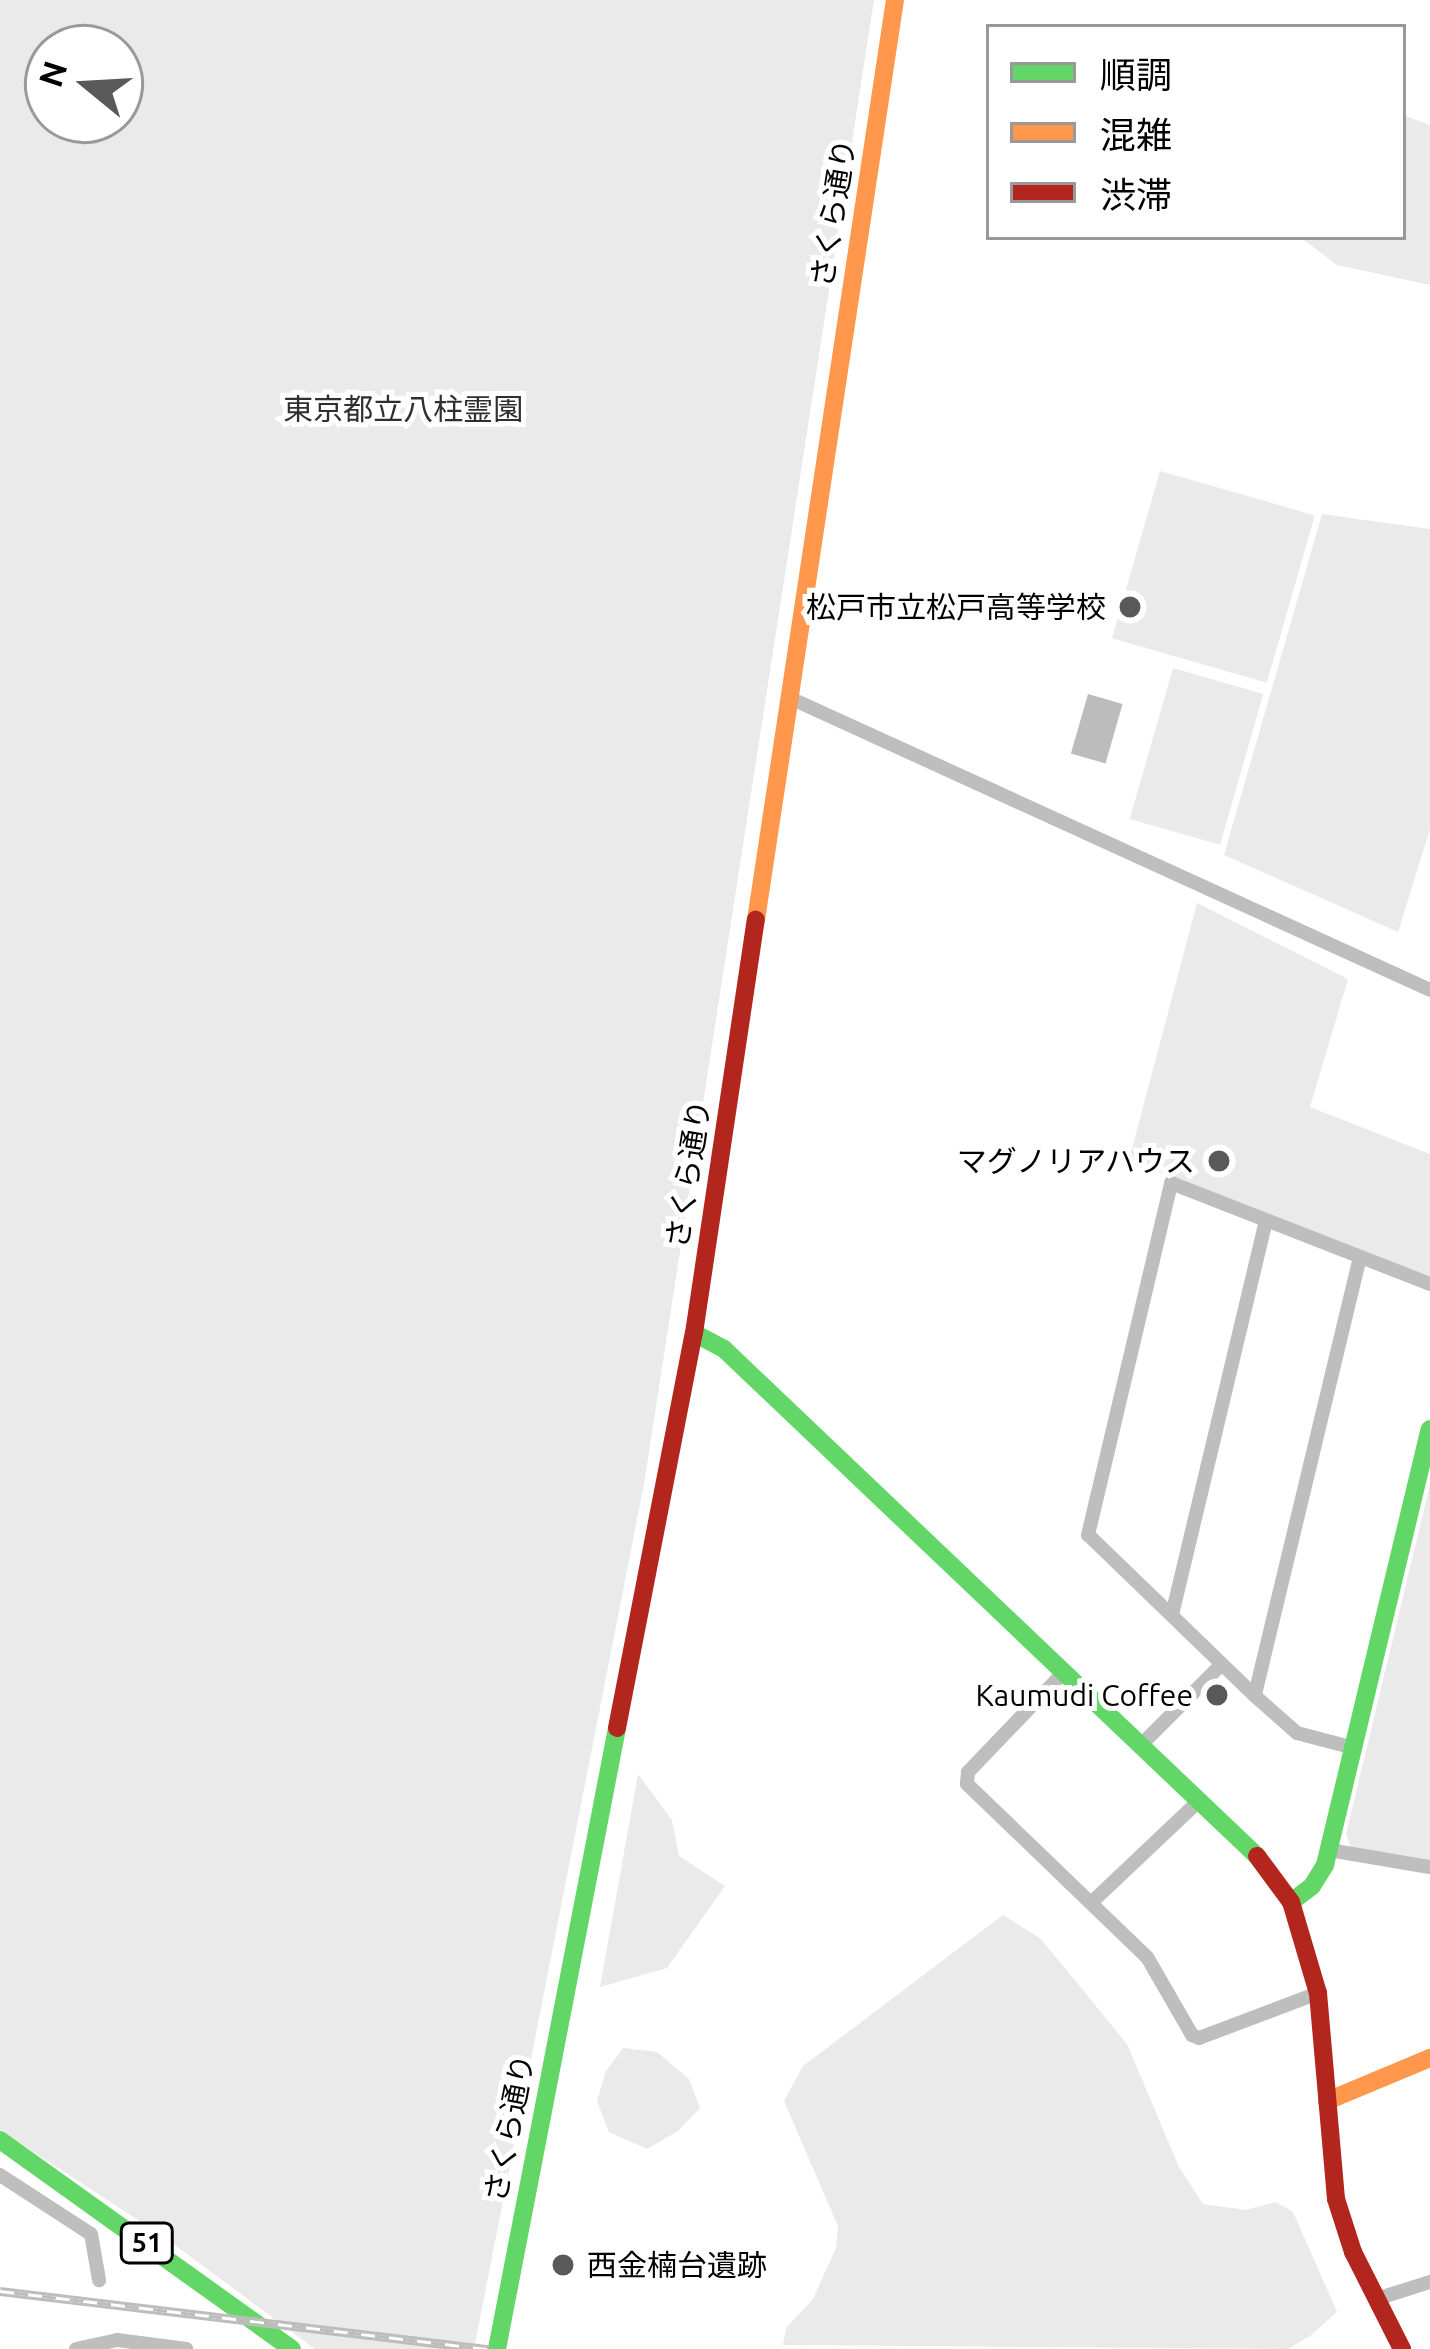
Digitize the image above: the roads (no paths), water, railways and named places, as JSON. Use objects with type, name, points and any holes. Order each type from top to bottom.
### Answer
[{"type":"street","name":"さくら通り","points":[[496,2349],[694,1333],[895,0]]},
{"type":"street","points":[[790,698],[1430,990]]},
{"type":"street","points":[[1354,1748],[1297,1733],[1088,1535],[1172,1183],[1430,1284]]},
{"type":"street","points":[[1172,1615],[1266,1221]]},
{"type":"street","points":[[1255,1696],[1360,1257]]},
{"type":"street","points":[[694,1333],[724,1349],[1142,1744],[1254,1852],[1291,1902],[1318,1993],[1336,2199],[1376,2299],[1402,2349]]},
{"type":"street","points":[[1291,1902],[1312,1886],[1329,1850],[1430,1429]]},
{"type":"street","points":[[1142,1744],[1220,1665]]},
{"type":"street","points":[[1064,1672],[968,1772],[968,1784],[1147,1957],[1199,2038],[1318,1993]]},
{"type":"street","points":[[1092,1902],[1200,1800]]},
{"type":"street","points":[[1329,1850],[1430,1867]]},
{"type":"street","points":[[1327,2101],[1430,2058]]},
{"type":"street","name":"51","points":[[0,2140],[292,2349]]},
{"type":"street","points":[[1,2173],[91,2234],[99,2280]]},
{"type":"street","points":[[1376,2299],[1430,2282]]},
{"type":"street","points":[[76,2349],[117,2340],[186,2349]]},
{"type":"railway","points":[[0,2291],[489,2349]]},
{"type":"place","name":"松戸市立松戸高等学校","points":[[1130,607]]},
{"type":"place","name":"マグノリアハウス","points":[[1219,1161]]},
{"type":"place","name":"Kaumudi Coffee","points":[[1217,1695]]},
{"type":"place","name":"西金楠台遺跡","points":[[563,2265]]},
{"type":"park label","name":"東京都立八柱霊園","points":[[403,409]]}]
